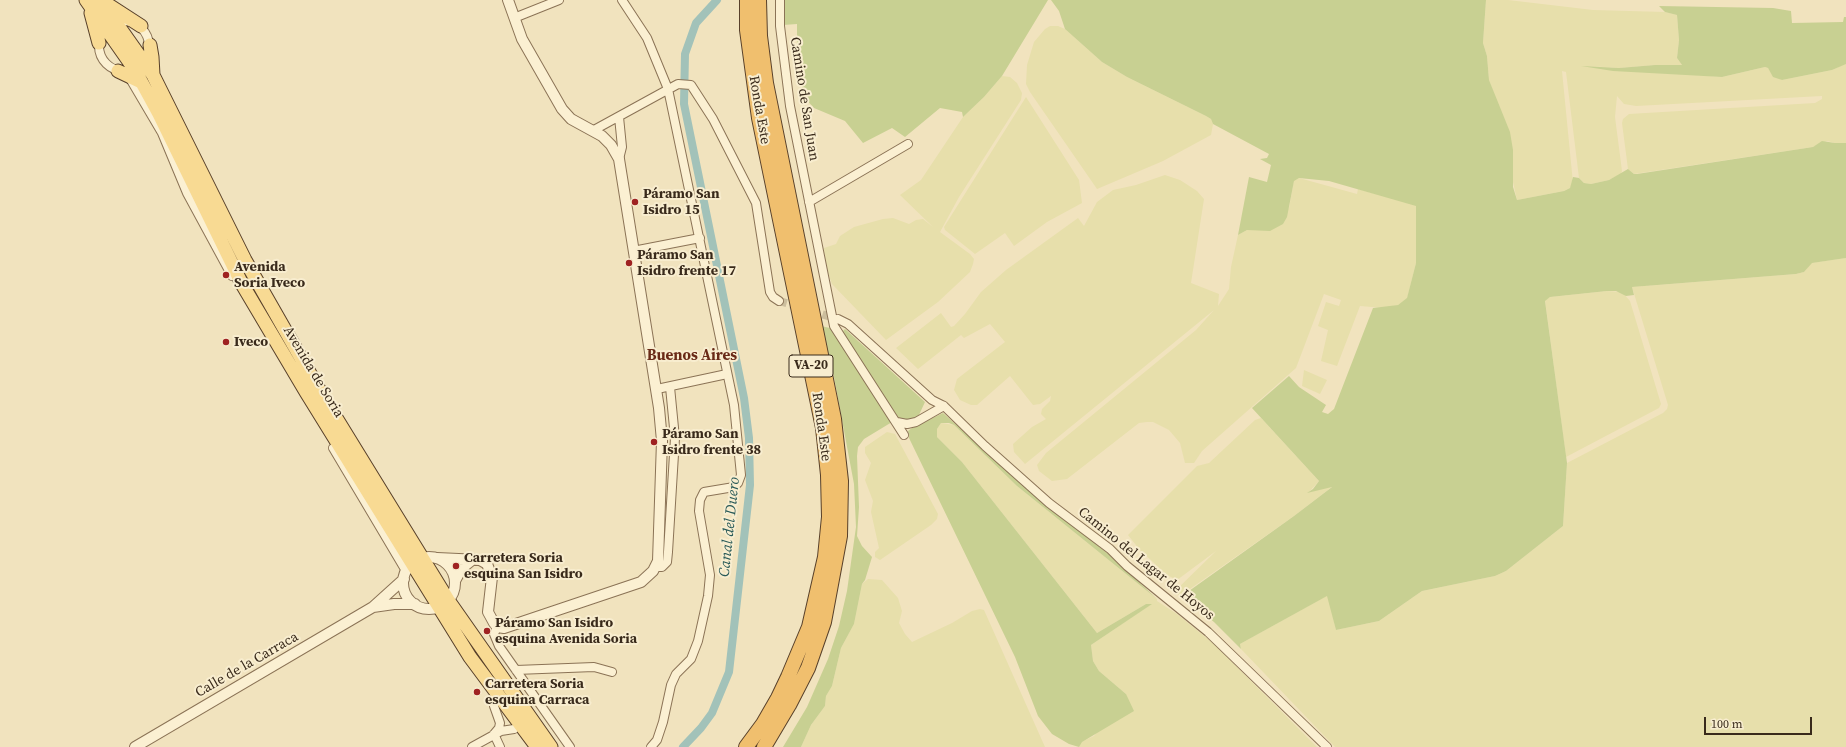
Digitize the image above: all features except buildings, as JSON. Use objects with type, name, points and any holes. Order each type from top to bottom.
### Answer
[{"type":"highway","name":"Ronda Este","points":[[746,747],[763,724],[778,698],[809,627],[825,557],[829,518],[828,475],[824,428],[759,118],[747,30],[747,0]]},
{"type":"highway","name":"Ronda Este","points":[[759,0],[760,36],[766,83],[834,419],[841,481],[840,536],[824,622],[808,668],[789,705],[764,747]]},
{"type":"main road","name":"Avenida de Soria","points":[[93,0],[112,15],[131,70],[141,82],[159,114],[242,284],[410,568],[443,604],[550,747]]},
{"type":"main road","points":[[93,0],[112,15],[141,26]]},
{"type":"main road","points":[[93,0],[99,43]]},
{"type":"main road","points":[[150,45],[153,75]]},
{"type":"main road","name":"Avenida de Soria","points":[[131,70],[153,75],[245,260],[325,400],[410,568]]},
{"type":"main road","name":"Avenida de Soria","points":[[443,604],[474,663],[537,747]]},
{"type":"street","points":[[415,604],[406,594],[410,568],[431,557],[484,561],[490,569],[492,577],[488,612],[490,618],[497,627],[504,628],[641,582],[653,571],[658,561],[662,441],[657,389],[632,250],[619,159],[612,145],[594,130],[571,119],[562,110],[522,39],[508,0]]},
{"type":"street","points":[[514,18],[559,0]]},
{"type":"street","points":[[622,0],[647,38],[668,89],[727,374],[737,429],[741,475],[738,483],[734,487],[704,492],[700,500],[699,511],[710,575],[708,596],[698,641],[691,659],[676,674],[671,685],[663,722],[657,740],[651,747]]},
{"type":"street","name":"Camino de San Juan","points":[[780,0],[780,26],[790,106],[834,326],[904,434]]},
{"type":"street","points":[[112,15],[99,43],[99,52],[104,63],[131,70],[149,54],[149,39],[141,26]]},
{"type":"street","name":"Avenida de Soria","points":[[131,70],[162,133],[187,193],[229,273],[410,568]]},
{"type":"street","points":[[594,130],[678,84],[691,85],[713,119],[756,203],[770,292],[773,298],[780,301]]},
{"type":"street","points":[[619,117],[622,147],[619,159]]},
{"type":"street","points":[[809,202],[908,144]]},
{"type":"street","points":[[632,250],[700,238]]},
{"type":"street","name":"Camino del Lagar de Hoyos","points":[[838,319],[848,324],[932,400],[944,406],[985,446],[1049,503],[1110,549],[1126,566],[1208,632],[1327,747]]},
{"type":"street","points":[[657,389],[727,374]]},
{"type":"street","points":[[655,567],[662,567],[667,562],[668,552],[675,438],[670,387]]},
{"type":"street","points":[[897,422],[907,424],[916,422],[944,406]]},
{"type":"street","points":[[437,558],[448,566],[455,581]]},
{"type":"street","points":[[443,604],[454,588],[455,581],[462,568],[472,560]]},
{"type":"street","name":"Calle de la Carraca","points":[[135,747],[373,607],[410,568]]},
{"type":"street","name":"Calle de la Carraca","points":[[373,607],[394,604],[415,604],[424,608],[443,604]]},
{"type":"street","points":[[497,627],[494,634],[498,646],[570,747]]},
{"type":"street","points":[[516,670],[594,667],[612,672]]},
{"type":"street","points":[[494,706],[500,723],[494,734]]},
{"type":"street","points":[[472,747],[501,731],[514,729]]},
{"type":"street","points":[[494,734],[500,747]]},
{"type":"shaded area","points":[[1486,0],[1508,0],[1593,10],[1665,12],[1677,15],[1679,40],[1677,58],[1682,65],[1655,65],[1619,68],[1587,66],[1722,77],[1765,67],[1768,68],[1772,74],[1782,80],[1832,70],[1846,63],[1846,143],[1827,141],[1813,147],[1634,174],[1628,169],[1622,123],[1623,119],[1629,114],[1815,103],[1822,99],[1822,96],[1636,106],[1624,104],[1617,96],[1615,117],[1622,171],[1621,174],[1609,180],[1591,184],[1584,183],[1579,178],[1566,72],[1562,71],[1573,183],[1570,188],[1564,191],[1517,200],[1489,80],[1487,56],[1483,43]]},
{"type":"shaded area","points":[[1050,26],[1058,26],[1065,29],[1102,62],[1127,77],[1211,119],[1213,124],[1211,135],[1163,161],[1097,189],[1026,84],[1027,65],[1034,42],[1045,29]]},
{"type":"shaded area","points":[[1002,76],[1010,77],[1017,83],[1022,93],[1021,100],[959,197],[940,232],[970,254],[974,259],[970,272],[938,302],[886,340],[832,284],[825,265],[824,248],[836,244],[840,236],[854,227],[883,219],[893,218],[909,224],[916,220],[923,219],[933,227],[900,195],[921,180],[963,117],[984,97]]},
{"type":"shaded area","points":[[1026,97],[1079,180],[1082,203],[1047,222],[1014,246],[1005,233],[975,254],[945,230],[944,227]]},
{"type":"shaded area","points":[[1165,175],[1180,180],[1197,191],[1204,199],[1191,283],[1219,294],[1218,306],[1229,289],[1231,267],[1238,235],[1247,230],[1254,230],[1289,208],[1294,180],[1299,178],[1357,194],[1358,189],[1416,205],[1416,263],[1407,299],[1398,305],[1384,308],[1360,306],[1337,366],[1321,361],[1328,330],[1318,326],[1326,302],[1339,306],[1341,300],[1324,294],[1296,368],[1202,451],[1194,463],[1185,463],[1180,443],[1169,430],[1153,422],[1139,423],[1067,479],[1052,481],[1039,471],[1037,465],[1046,453],[1196,330],[1214,310],[1025,464],[1014,452],[1013,444],[1032,427],[1046,419],[1041,414],[1042,409],[1050,401],[1051,396],[1040,404],[1033,405],[1010,376],[977,405],[971,405],[960,400],[954,390],[957,379],[1005,342],[990,324],[964,338],[961,335],[918,369],[896,348],[941,313],[951,327],[954,326],[981,292],[1006,270],[1078,218],[1084,226],[1097,202],[1113,190],[1136,185]]},
{"type":"shaded area","points":[[1846,258],[1846,747],[1335,747],[1241,649],[1240,644],[1328,595],[1336,630],[1379,621],[1422,591],[1495,576],[1506,571],[1563,526],[1567,463],[1663,413],[1667,409],[1668,405],[1632,287],[1796,274],[1804,272],[1811,263]]},
{"type":"shaded area","points":[[1607,291],[1622,292],[1630,301],[1661,404],[1659,408],[1566,457],[1545,300],[1550,297]]},
{"type":"shaded area","points":[[1304,370],[1327,380],[1320,394],[1302,386]]},
{"type":"shaded area","points":[[1261,418],[1319,481],[1309,492],[1333,486],[1294,516],[1180,596],[1174,592],[1216,551],[1177,580],[1167,575],[1139,549],[1128,535],[1197,466],[1209,463],[1255,420]]},
{"type":"shaded area","points":[[941,423],[954,425],[1017,486],[1157,599],[1157,601],[1177,614],[1214,644],[1317,747],[1079,747],[1081,742],[1094,736],[1126,694],[1099,671],[1093,661],[1091,645],[1151,604],[1146,604],[1097,633],[962,462],[937,437],[937,429]]},
{"type":"shaded area","points":[[887,432],[895,434],[938,514],[937,519],[931,525],[880,560],[875,557],[875,552],[879,548],[871,512],[873,501],[865,480],[871,463],[865,453],[865,447]]},
{"type":"shaded area","points":[[868,579],[882,580],[898,598],[902,611],[899,623],[905,634],[912,642],[952,623],[972,611],[980,609],[984,610],[1045,747],[801,747],[811,725],[825,706],[826,696],[832,686],[841,648],[854,624],[862,584]]},
{"type":"green space","points":[[783,0],[1048,0],[1002,76],[984,97],[963,117],[962,112],[940,108],[905,137],[892,128],[863,143],[845,121],[814,108],[803,96],[797,48],[797,24],[783,25]]},
{"type":"green space","points":[[1051,0],[1486,0],[1483,43],[1487,56],[1489,80],[1510,132],[1513,150],[1513,187],[1517,200],[1564,191],[1570,188],[1573,177],[1579,178],[1584,183],[1591,184],[1609,180],[1628,169],[1634,174],[1637,174],[1813,147],[1822,141],[1846,143],[1846,258],[1812,263],[1804,272],[1796,274],[1632,287],[1634,295],[1626,296],[1616,291],[1607,291],[1550,297],[1545,301],[1567,463],[1563,526],[1506,571],[1495,576],[1422,591],[1379,621],[1336,630],[1327,596],[1240,644],[1241,649],[1214,622],[1182,596],[1332,487],[1307,493],[1313,489],[1319,481],[1252,408],[1289,376],[1299,387],[1326,405],[1322,412],[1328,414],[1334,409],[1373,308],[1398,305],[1407,298],[1416,263],[1416,206],[1329,181],[1299,178],[1294,181],[1287,217],[1283,224],[1270,231],[1247,230],[1238,235],[1249,177],[1267,182],[1271,165],[1260,159],[1267,158],[1269,154],[1213,124],[1211,119],[1206,116],[1127,77],[1102,62],[1065,29],[1059,11]]},
{"type":"green space","points":[[1659,6],[1773,8],[1791,11],[1792,23],[1843,22],[1844,17],[1846,17],[1846,64],[1832,70],[1782,80],[1773,77],[1768,68],[1765,67],[1722,77],[1613,71],[1581,66],[1619,68],[1655,65],[1682,65],[1677,58],[1679,40],[1677,15],[1665,12]]},
{"type":"green space","points":[[821,326],[834,329],[892,422],[864,439],[858,447],[859,507],[857,536],[862,546],[872,557],[865,580],[862,584],[854,624],[841,648],[832,686],[826,696],[825,706],[811,725],[801,747],[783,747],[807,707],[828,659],[839,626],[847,591],[856,527],[854,484],[833,372]]},
{"type":"green space","points":[[845,329],[925,402],[918,417],[911,420],[902,420],[898,417],[841,333]]},
{"type":"green space","points":[[943,413],[1041,500],[1111,556],[1157,599],[1017,486],[954,425],[949,423],[941,423],[937,429],[937,437],[962,462],[1097,633],[1146,604],[1152,604],[1091,645],[1093,661],[1099,671],[1126,694],[1134,711],[1082,742],[1079,747],[1069,744],[1052,734],[1038,716],[1015,657],[909,438],[908,431],[912,428]]},
{"type":"waterway","name":"Canal del Duero","points":[[683,747],[701,728],[712,713],[729,672],[750,485],[749,438],[744,398],[684,104],[685,54],[696,23],[717,0]]},
{"type":"tunnel","points":[[779,301],[800,307]]},
{"type":"tunnel","points":[[811,311],[838,319]]},
{"type":"place","name":"Páramo San Isidro 15","points":[[635,202]]},
{"type":"place","name":"Páramo San Isidro frente 17","points":[[629,263]]},
{"type":"place","name":"Avenida Soria Iveco","points":[[226,275]]},
{"type":"place","name":"Iveco","points":[[226,342]]},
{"type":"place","name":"Páramo San Isidro frente 38","points":[[654,442]]},
{"type":"place","name":"Carretera Soria esquina San Isidro","points":[[456,566]]},
{"type":"place","name":"Páramo San Isidro esquina Avenida Soria","points":[[487,631]]},
{"type":"place","name":"Carretera Soria esquina Carraca","points":[[477,692]]},
{"type":"district","name":"Buenos Aires","points":[[692,356]]}]
